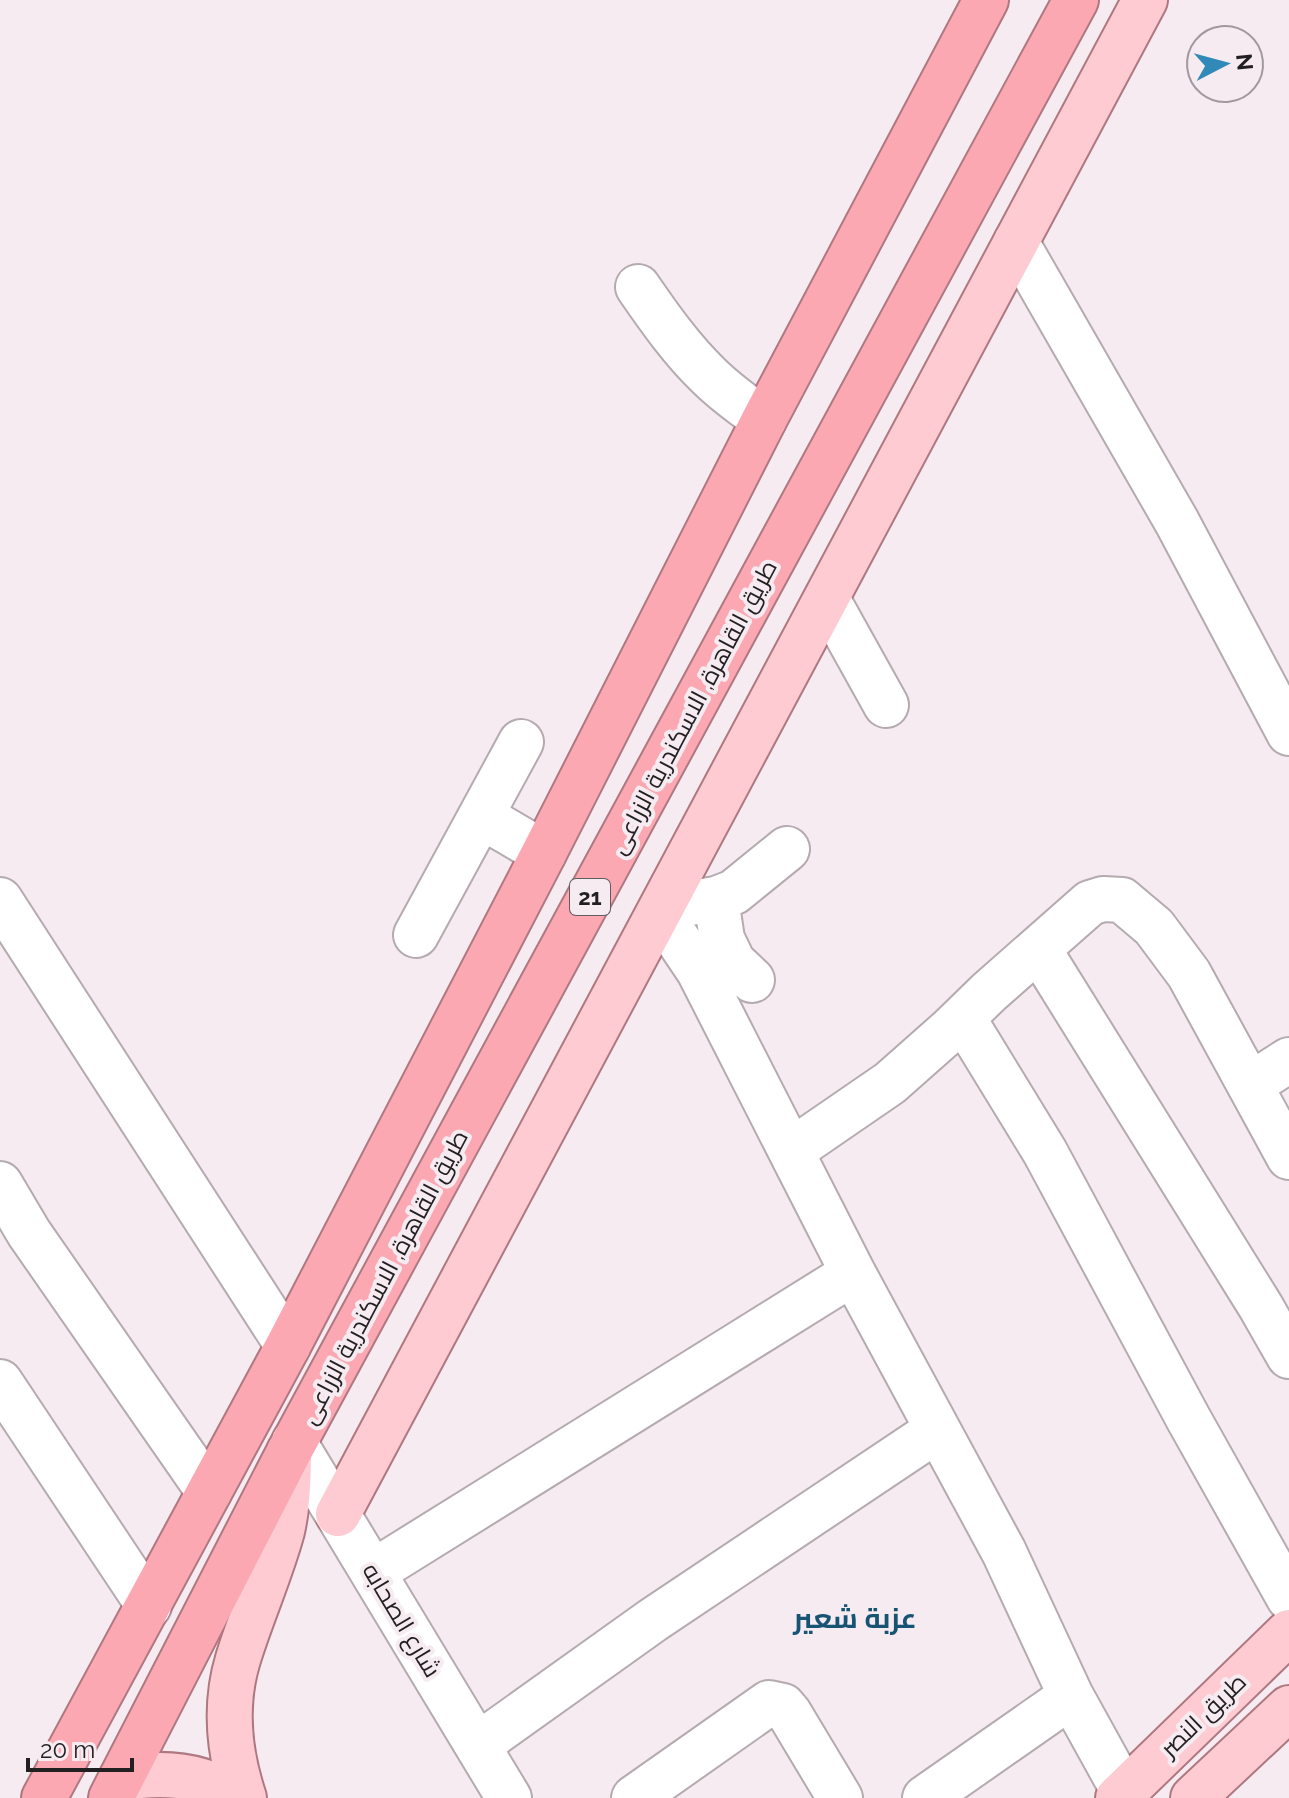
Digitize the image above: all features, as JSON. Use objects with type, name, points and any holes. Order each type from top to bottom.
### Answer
[{"type":"highway","name":"21","points":[[44,1798],[288,1346],[764,420],[986,0]]},
{"type":"highway","name":"طريق القاهرة, الاسكندرية الزراعى","points":[[116,1789],[292,1447],[1076,0]]},
{"type":"main road","points":[[338,1514],[1145,0]]},
{"type":"main road","points":[[244,1798],[232,1752],[229,1721],[231,1690],[282,1529],[292,1447]]},
{"type":"main road","name":"طريق النصر","points":[[1121,1795],[1289,1632]]},
{"type":"main road","points":[[1193,1798],[1289,1708]]},
{"type":"main road","points":[[116,1789],[147,1774],[174,1774],[201,1780],[236,1798]]},
{"type":"street","points":[[1016,242],[1177,522],[1289,733]]},
{"type":"street","points":[[638,287],[661,320],[710,377],[764,420]]},
{"type":"street","points":[[827,599],[886,705]]},
{"type":"street","points":[[416,935],[521,742]]},
{"type":"street","points":[[481,816],[544,853]]},
{"type":"street","points":[[787,849],[734,892],[716,899],[661,910],[699,971],[853,1273],[1004,1552],[1121,1795]]},
{"type":"street","points":[[716,899],[722,939],[733,962],[752,980]]},
{"type":"street","points":[[791,1151],[890,1083],[1090,903],[1103,899],[1122,900],[1154,927],[1180,961],[1289,1157]]},
{"type":"street","points":[[0,900],[288,1346]]},
{"type":"street","points":[[1039,950],[1289,1356]]},
{"type":"street","points":[[963,1018],[1045,1152],[1289,1598]]},
{"type":"street","points":[[1250,1085],[1289,1060]]},
{"type":"street","points":[[0,1184],[29,1233],[209,1492]]},
{"type":"street","points":[[373,1572],[853,1273]]},
{"type":"street","points":[[0,1382],[149,1606]]},
{"type":"street","points":[[478,1745],[653,1620],[937,1430]]},
{"type":"street","name":"شارع الصحابه","points":[[292,1447],[338,1514],[509,1798]]},
{"type":"street","points":[[925,1798],[1071,1696]]},
{"type":"street","points":[[634,1798],[769,1703],[783,1706],[789,1713],[840,1798]]},
{"type":"district","name":"عزبة شعير","points":[[855,1618]]}]
